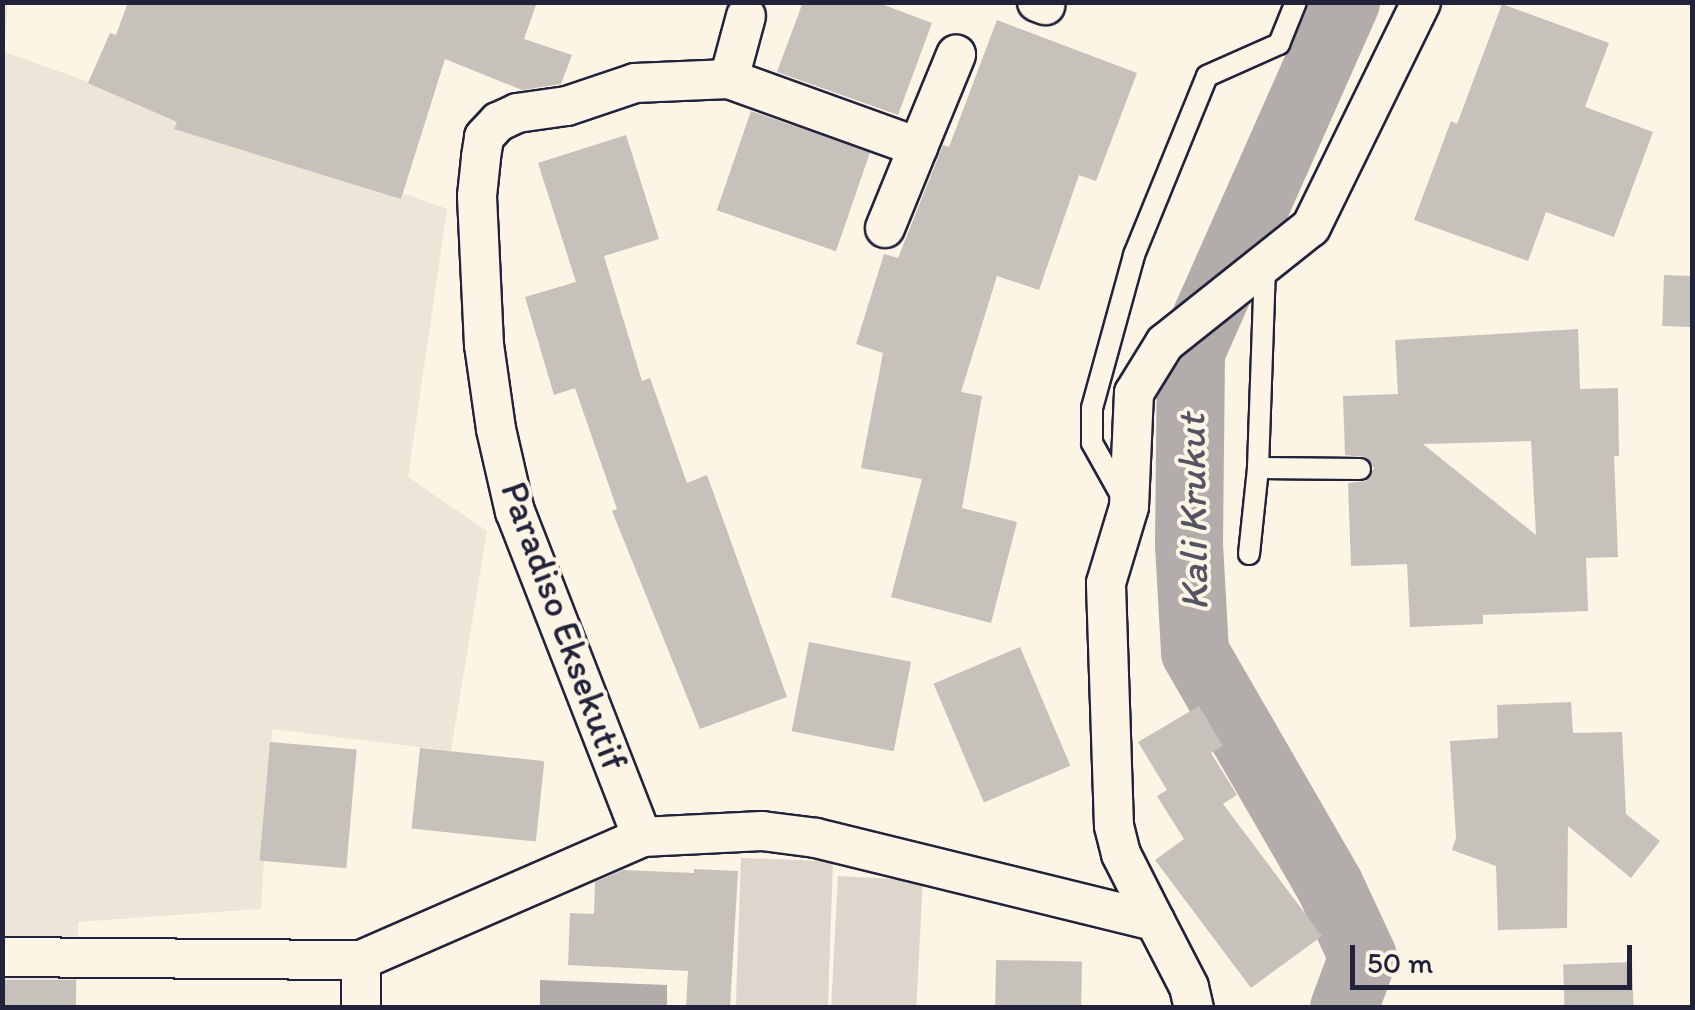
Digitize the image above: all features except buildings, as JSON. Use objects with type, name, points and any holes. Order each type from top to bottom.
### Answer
[{"type":"street","points":[[1194,1008],[1189,987],[1121,854],[1114,826],[1106,583],[1128,508],[1134,393],[1165,344],[1311,227],[1422,2]]},
{"type":"street","points":[[746,16],[729,79],[918,148]]},
{"type":"street","points":[[885,228],[956,55]]},
{"type":"street","name":"Paradiso Eksekutif","points":[[642,837],[512,496],[484,345],[480,158],[484,138],[498,122],[517,113],[567,106],[635,83],[729,79]]},
{"type":"street","points":[[2,957],[361,960],[642,837],[762,831],[816,838],[1155,921]]},
{"type":"street","points":[[361,960],[361,1008]]},
{"type":"lane","points":[[1128,508],[1092,442],[1092,408],[1134,255],[1207,76],[1279,44],[1296,2]]},
{"type":"lane","points":[[1249,554],[1258,468],[1254,274]]},
{"type":"lane","points":[[1258,468],[1360,470]]},
{"type":"shaded area","points":[[2,3],[8,3],[4,52],[447,209],[408,477],[487,531],[451,751],[272,729],[261,909],[78,922],[76,1007],[3,1007]]},
{"type":"shaded area","points":[[741,858],[833,861],[828,1008],[736,1008]]},
{"type":"shaded area","points":[[838,876],[923,880],[916,1008],[831,1008]]},
{"type":"shaded area","points":[[540,980],[667,985],[667,1007],[540,1007]]},
{"type":"waterway","name":"Kali Krukut","points":[[1344,1008],[1363,957],[1330,886],[1195,652],[1189,545],[1191,352],[1346,2]]}]
